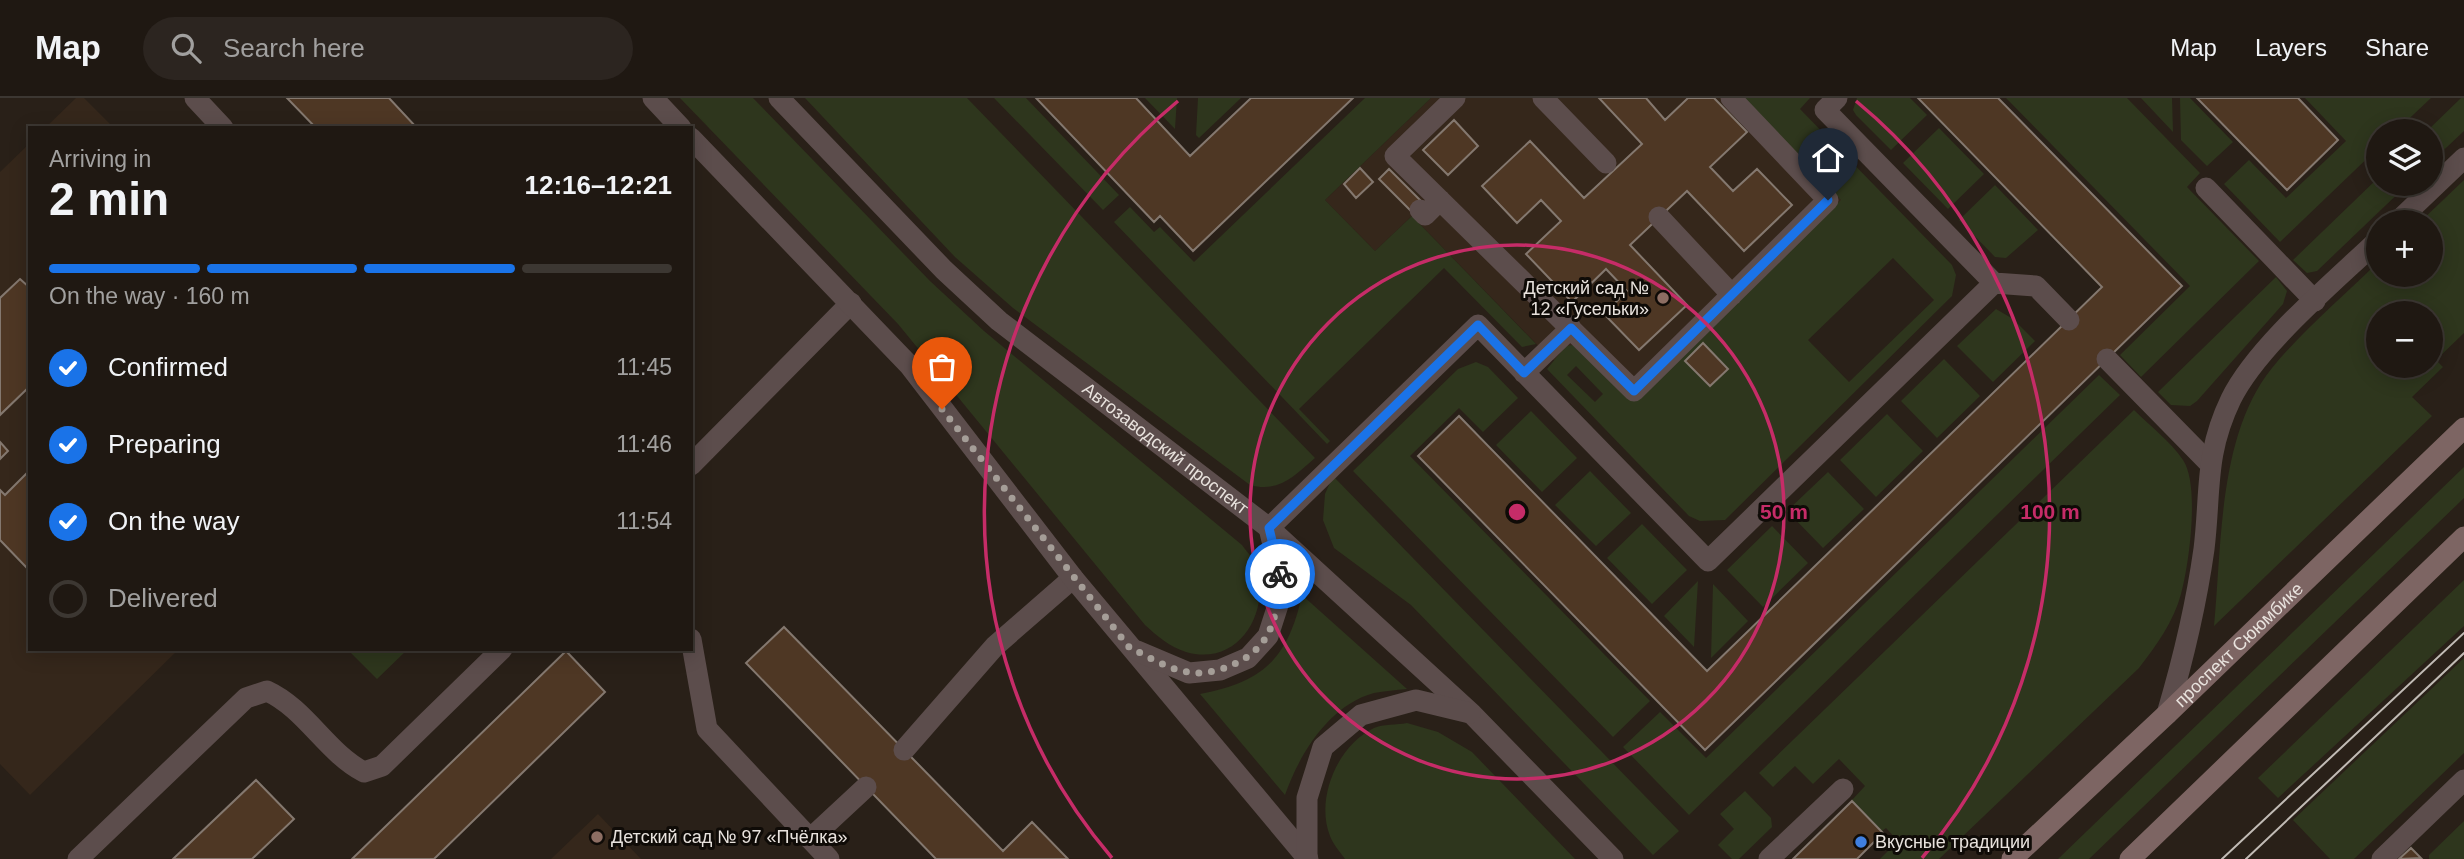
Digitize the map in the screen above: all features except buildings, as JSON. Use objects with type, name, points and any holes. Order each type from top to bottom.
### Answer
[{"type":"main road","name":"проспект Сююмбике","points":[[2012,859],[2167,715],[2464,428]]},
{"type":"main road","points":[[2130,859],[2464,537]]},
{"type":"street","points":[[195,98],[221,126]]},
{"type":"street","points":[[653,98],[679,126]]},
{"type":"street","name":"Автозаводский проспект","points":[[779,98],[944,270],[999,321],[1269,528],[1472,714],[1613,859]]},
{"type":"street","points":[[1455,98],[1395,156],[1634,391],[1828,200],[1731,98]]},
{"type":"street","points":[[1544,98],[1606,163]]},
{"type":"street","points":[[1837,98],[1825,110],[1993,283],[2036,286],[2068,320]]},
{"type":"street","points":[[693,140],[910,366],[1073,579],[1308,858]]},
{"type":"street","points":[[2410,210],[2464,158]]},
{"type":"street","points":[[2206,188],[2315,301]]},
{"type":"street","points":[[1420,210],[1425,215],[1440,200]]},
{"type":"street","points":[[1659,217],[1732,295]]},
{"type":"street","points":[[2167,715],[2197,599],[2204,544],[2209,463],[2232,397],[2256,361],[2366,252]]},
{"type":"street","points":[[1129,647],[1159,663],[1189,673],[1220,670],[1248,658],[1268,636],[1278,605],[1280,574],[1269,528],[1478,325],[1708,561],[1993,283]]},
{"type":"street","points":[[693,464],[850,303]]},
{"type":"street","points":[[1524,373],[1571,328]]},
{"type":"street","points":[[2107,359],[2209,463]]},
{"type":"street","points":[[904,750],[995,646],[1073,579]]},
{"type":"street","points":[[693,650],[707,729],[829,859]]},
{"type":"street","points":[[78,859],[246,698],[267,691],[287,700],[349,764],[364,772],[382,766],[500,651]]},
{"type":"street","points":[[1308,858],[1307,798],[1323,747],[1361,715],[1416,700],[1472,714]]},
{"type":"street","points":[[2382,859],[2464,780]]},
{"type":"street","points":[[810,839],[866,787]]},
{"type":"street","points":[[1769,859],[1843,789]]},
{"type":"shaded area","points":[[76,98],[84,98],[112,126],[47,126]]},
{"type":"shaded area","name":"Детский сад № 12 «Гусельки»","points":[[1431,98],[1758,98],[1896,239],[1608,395],[1575,361],[1552,360],[1412,216],[1375,251],[1325,200]]},
{"type":"shaded area","points":[[28,145],[28,651],[177,651],[30,795],[0,764],[0,172]]},
{"type":"shaded area","name":"Детский сад № 97 «Пчёлка»","points":[[598,814],[641,859],[551,859]]},
{"type":"green space","points":[[680,98],[753,98],[930,281],[984,331],[1242,545],[1256,565],[1260,585],[1259,603],[1246,633],[1235,644],[1221,652],[1205,655],[1175,647],[1145,625],[898,324]]},
{"type":"green space","points":[[805,98],[967,98],[1315,458],[1293,477],[1278,485],[1250,485],[1013,308],[955,257]]},
{"type":"green space","points":[[994,98],[1026,98],[1119,195],[1103,210]]},
{"type":"green space","points":[[1145,98],[1177,98],[1175,129]]},
{"type":"green space","points":[[1198,98],[1241,98],[1199,138],[1196,135]]},
{"type":"green space","points":[[1365,98],[1431,98],[1325,200],[1375,251],[1412,216],[1536,344],[1522,347],[1444,268],[1299,409],[1330,441],[1327,444],[1114,222],[1130,207],[1154,232],[1160,227],[1194,262]]},
{"type":"green space","points":[[1744,98],[1810,98],[1800,109],[1952,265],[1956,275],[1952,296],[1725,520],[1700,521],[1689,516],[1547,369],[1566,346],[1573,345],[1631,400],[1841,200]],"holes":[[[1893,258],[1934,300],[1849,382],[1808,340]],[[1576,366],[1603,394],[1595,402],[1567,375]]]},
{"type":"green space","points":[[1857,98],[1910,98],[1927,115],[1891,150],[1856,115],[1853,110]]},
{"type":"green space","points":[[2006,98],[2127,98],[2200,173],[2187,187],[2259,261],[2141,377],[2120,355],[2190,286]]},
{"type":"green space","points":[[2141,98],[2172,98],[2173,132]]},
{"type":"green space","points":[[2180,98],[2190,98],[2233,142],[2207,166],[2181,140]]},
{"type":"green space","points":[[2305,98],[2431,98],[2409,119],[2366,119],[2366,160],[2280,242],[2224,184],[2249,160],[2286,198],[2346,141]]},
{"type":"green space","points":[[2464,98],[2464,131],[2443,151],[2443,119],[2439,119]]},
{"type":"green space","points":[[1939,128],[1984,174],[1948,209],[1903,163]]},
{"type":"green space","points":[[2464,180],[2464,333],[2443,353],[2443,301],[2366,301],[2366,378],[2432,378],[2412,397],[2432,416],[2214,626],[2226,491],[2241,425],[2254,395],[2272,368],[2366,273],[2366,287],[2443,287],[2443,210],[2433,210]]},
{"type":"green space","points":[[1995,185],[2038,230],[2006,258],[1995,257],[1959,220]]},
{"type":"green space","points":[[2366,190],[2366,196],[2395,196],[2381,210],[2366,210],[2366,224],[2317,271],[2307,273],[2293,260]]},
{"type":"green space","points":[[2276,277],[2287,291],[2283,304],[2197,401],[2190,406],[2171,405],[2158,392]]},
{"type":"green space","points":[[1996,309],[2013,319],[2035,341],[1993,382],[1957,346]]},
{"type":"green space","points":[[1944,359],[1980,396],[1937,438],[1901,401]]},
{"type":"green space","points":[[1476,362],[1488,367],[1518,398],[1483,432],[1459,408],[1410,456],[1650,701],[1613,737],[1353,471],[1458,369]]},
{"type":"green space","points":[[2099,375],[2120,395],[1689,815],[1623,747],[1660,712],[1706,758]]},
{"type":"green space","points":[[2134,410],[2183,460],[2191,487],[2192,506],[2187,564],[2178,604],[2164,633],[2139,668],[1939,859],[1880,859],[1898,841],[1886,828],[1882,831],[1852,800],[1865,786],[1839,759],[1813,784],[1795,766],[1773,787],[1759,773]]},
{"type":"green space","points":[[1531,411],[1577,458],[1542,492],[1496,445]]},
{"type":"green space","points":[[1887,414],[1923,451],[1876,497],[1840,460]]},
{"type":"green space","points":[[2464,467],[2464,498],[2089,859],[2058,859]]},
{"type":"green space","points":[[1590,471],[1631,513],[1596,546],[1555,505]]},
{"type":"green space","points":[[1828,472],[1864,509],[1823,548],[1787,511]]},
{"type":"green space","points":[[1333,476],[1679,831],[1653,855],[1411,605],[1334,548],[1323,520],[1325,494]]},
{"type":"green space","points":[[1642,524],[1687,570],[1652,604],[1607,558]]},
{"type":"green space","points":[[1772,526],[1808,563],[1763,607],[1727,570]]},
{"type":"green space","points":[[2464,580],[2464,626],[2278,798],[2258,778]]},
{"type":"green space","points":[[1698,581],[1694,647],[1664,616]]},
{"type":"green space","points":[[1713,584],[1748,621],[1711,658]]},
{"type":"green space","points":[[1302,595],[1407,689],[1374,693],[1343,708],[1307,748],[1285,795],[1200,694],[1241,682],[1270,664],[1289,635]]},
{"type":"green space","points":[[349,651],[406,651],[377,679]]},
{"type":"green space","points":[[2464,658],[2464,753],[2354,859],[2330,859],[2293,820]]},
{"type":"green space","points":[[1407,723],[1438,732],[1472,752],[1575,859],[1345,859],[1331,839],[1326,821],[1325,805],[1333,774],[1340,760],[1361,736],[1374,728]]},
{"type":"green space","points":[[1745,791],[1771,818],[1772,827],[1739,859],[1732,859],[1718,845],[1734,829],[1720,814]]},
{"type":"green space","points":[[2464,821],[2464,859],[2429,859],[2429,855]]},
{"type":"tram line","points":[[2222,859],[2464,633]]},
{"type":"tram line","points":[[2246,859],[2464,653]]},
{"type":"way so far","points":[[942,409],[1129,647],[1159,663],[1189,673],[1220,670],[1248,658],[1268,636],[1278,605],[1280,574]]},
{"type":"place","name":"Детский сад № 12 «Гусельки»","points":[[1663,298]]},
{"type":"place","name":"Детский сад № 97 «Пчёлка»","points":[[597,837]]},
{"type":"place","name":"Вкусные традиции","points":[[1861,842]]},
{"type":"route","points":[[1280,574],[1269,528],[1478,325],[1524,373],[1571,328],[1634,391],[1828,200]]}]
